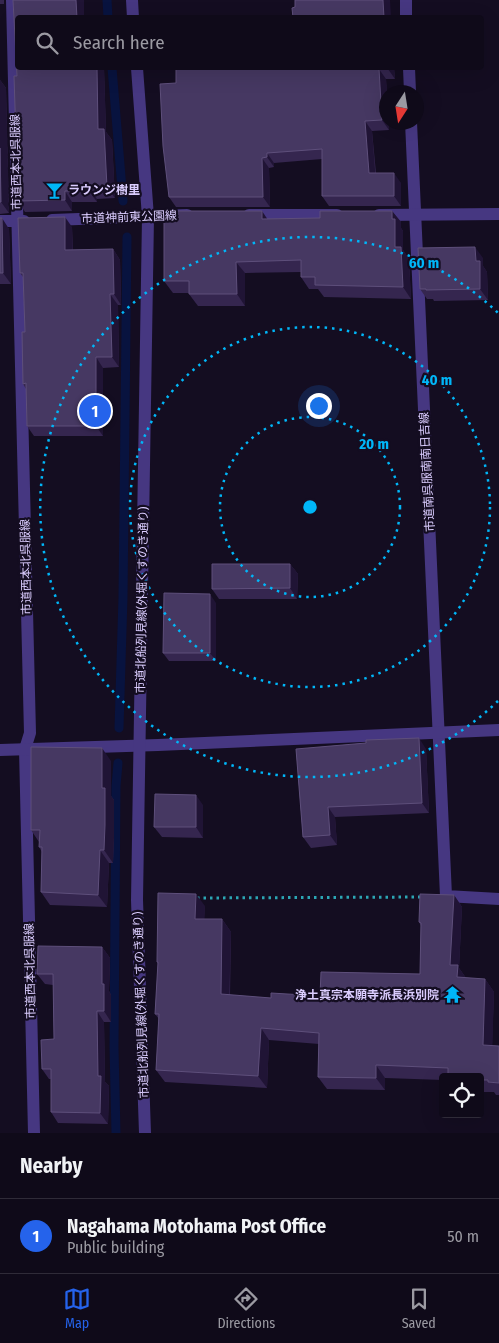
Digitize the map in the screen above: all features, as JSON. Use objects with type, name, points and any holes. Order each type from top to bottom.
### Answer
[{"type":"street","name":"市道西本北呉服線","points":[[12,0],[30,733],[25,749],[34,1133]]},
{"type":"street","points":[[132,0],[133,15]]},
{"type":"street","points":[[406,0],[406,15]]},
{"type":"street","name":"市道北船列見線(外堀くすのき通り)","points":[[137,70],[148,217],[137,900],[145,1133]]},
{"type":"street","points":[[409,70],[410,85]]},
{"type":"street","name":"市道南呉服南南日吉線","points":[[411,130],[446,896]]},
{"type":"street","points":[[367,215],[499,214]]},
{"type":"street","name":"市道神前東公園線","points":[[0,221],[201,215]]},
{"type":"street","points":[[240,215],[347,215]]},
{"type":"street","points":[[0,750],[499,730]]},
{"type":"street","points":[[446,896],[499,899]]},
{"type":"path","points":[[194,898],[446,896]]},
{"type":"building","points":[[13,0],[76,0],[77,15],[15,15],[15,38]]},
{"type":"building","points":[[295,0],[383,0],[384,15],[293,15],[292,8],[295,7]]},
{"type":"building","points":[[17,70],[97,70],[98,129],[104,129],[107,187],[89,188],[89,191],[65,191],[65,200],[18,201],[14,76],[17,76]]},
{"type":"building","points":[[176,70],[379,70],[379,120],[365,121],[369,173],[394,173],[394,196],[322,196],[322,149],[267,153],[267,157],[262,158],[263,197],[169,197],[163,146],[160,84],[176,83]]},
{"type":"building","points":[[0,148],[1,202],[0,202]]},
{"type":"building","points":[[169,211],[262,211],[262,219],[320,218],[320,211],[392,211],[392,219],[395,219],[395,247],[401,247],[403,287],[315,285],[315,277],[301,277],[301,260],[236,262],[237,294],[189,294],[189,281],[164,281],[164,220],[170,220]]},
{"type":"building","points":[[65,217],[65,250],[113,249],[114,294],[110,294],[112,357],[96,357],[96,426],[27,426],[26,383],[23,384],[22,332],[25,332],[23,273],[20,273],[18,218]]},
{"type":"building","points":[[0,218],[2,218],[3,273],[0,273]]},
{"type":"building","points":[[475,247],[476,261],[480,261],[480,289],[420,289],[418,248]]},
{"type":"building","points":[[212,564],[290,564],[290,588],[212,589]]},
{"type":"building","points":[[164,593],[210,594],[210,653],[163,653]]},
{"type":"building","points":[[419,738],[422,803],[328,807],[330,835],[303,837],[296,749],[366,743],[366,740]]},
{"type":"building","points":[[31,747],[102,748],[102,788],[105,788],[105,825],[104,850],[100,850],[98,895],[41,892],[42,847],[39,847],[40,830],[31,830]]},
{"type":"building","points":[[155,794],[196,795],[196,827],[154,827]]},
{"type":"building","points":[[158,893],[196,894],[195,919],[222,919],[221,994],[271,998],[271,993],[320,996],[321,972],[420,974],[420,894],[454,895],[450,965],[458,965],[457,977],[485,979],[483,1045],[499,1046],[499,1083],[484,1080],[484,1073],[448,1073],[448,1068],[376,1065],[376,1078],[318,1077],[319,1033],[261,1028],[258,1076],[156,1070],[159,1014],[155,1014]]},
{"type":"building","points":[[38,946],[102,947],[104,1011],[97,1011],[98,1076],[101,1076],[100,1113],[51,1112],[51,1069],[42,1069],[41,1040],[54,1039],[53,974],[37,974]]},
{"type":"waterway","points":[[107,0],[108,15]]},
{"type":"waterway","points":[[112,70],[123,201]]},
{"type":"waterway","points":[[119,728],[123,597],[127,237]]},
{"type":"waterway","points":[[116,1133],[114,1047],[116,786],[118,763]]},
{"type":"place","name":"ラウンジ樹里","points":[[54,190]]},
{"type":"place","name":"Nagahama Motohama Post Office","points":[[95,411]]},
{"type":"place","name":"浄土真宗本願寺派長浜別院","points":[[453,995]]}]
